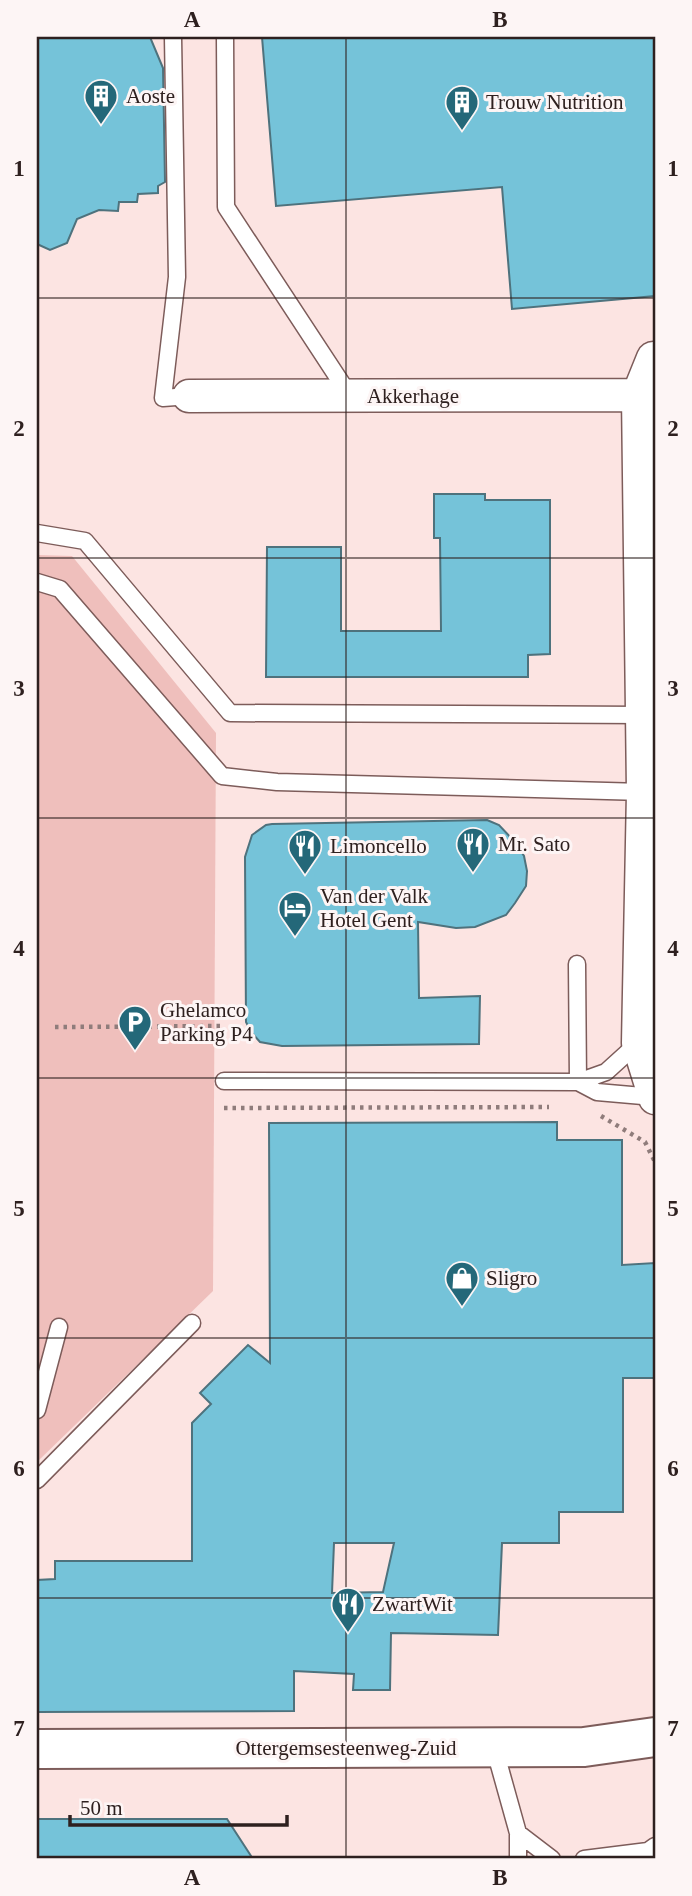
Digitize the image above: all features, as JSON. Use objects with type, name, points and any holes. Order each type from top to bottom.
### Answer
[{"type":"street","points":[[655,358],[638,395],[643,715],[638,1043],[655,1098]]},
{"type":"street","name":"Akkerhage","points":[[189,396],[638,395]]},
{"type":"street","name":"Ottergemsesteenweg-Zuid","points":[[37,1749],[584,1747],[655,1737]]},
{"type":"lane","points":[[173,37],[177,277],[163,398],[189,396]]},
{"type":"lane","points":[[225,37],[226,207],[350,396]]},
{"type":"lane","points":[[37,533],[85,541],[230,713],[643,715]]},
{"type":"lane","points":[[37,582],[60,589],[222,776],[277,782],[643,792]]},
{"type":"lane","points":[[577,964],[578,1082]]},
{"type":"lane","points":[[224,1081],[578,1082],[606,1072],[638,1043]]},
{"type":"lane","points":[[578,1082],[597,1092],[655,1098]]},
{"type":"lane","points":[[37,1480],[192,1323]]},
{"type":"lane","points":[[37,1410],[59,1327]]},
{"type":"lane","points":[[494,1747],[518,1833],[519,1859]]},
{"type":"lane","points":[[518,1833],[552,1859]]},
{"type":"lane","points":[[584,1859],[648,1851],[655,1846]]},
{"type":"path","points":[[55,1027],[224,1026]]},
{"type":"path","points":[[224,1108],[556,1107]]},
{"type":"path","points":[[594,1113],[645,1142],[655,1162]]},
{"type":"shaded area","name":"Ghelamco Parking P4","points":[[37,555],[72,556],[216,733],[213,1291],[37,1462]]},
{"type":"building","name":"Aoste","points":[[37,37],[150,37],[163,68],[165,182],[158,186],[158,193],[138,194],[137,202],[119,202],[118,211],[99,210],[77,219],[67,243],[50,250],[37,244]]},
{"type":"building","name":"Trouw Nutrition","points":[[262,37],[655,37],[655,296],[512,309],[502,187],[276,206]]},
{"type":"building","points":[[434,494],[485,494],[485,500],[550,500],[550,654],[528,655],[528,677],[266,677],[267,547],[341,547],[341,631],[441,631],[440,538],[434,538]]},
{"type":"building","points":[[487,820],[499,825],[524,856],[526,886],[515,903],[506,915],[475,927],[456,928],[418,922],[419,998],[480,996],[479,1044],[282,1046],[260,1042],[246,1022],[245,857],[252,835],[272,824]]},
{"type":"building","name":"Sligro","points":[[557,1122],[557,1140],[622,1140],[622,1265],[655,1263],[655,1378],[623,1378],[623,1512],[559,1512],[559,1543],[502,1543],[498,1635],[391,1633],[390,1690],[353,1690],[354,1674],[294,1671],[294,1711],[37,1712],[37,1580],[55,1579],[55,1561],[192,1561],[192,1423],[211,1404],[200,1393],[248,1345],[270,1363],[269,1123]],"holes":[[[334,1543],[394,1543],[383,1592],[332,1593]]]},
{"type":"building","points":[[37,1819],[227,1819],[253,1859],[37,1859]]},
{"type":"place","name":"Aoste","points":[[101,126]]},
{"type":"place","name":"Trouw Nutrition","points":[[462,132]]},
{"type":"place","name":"Mr. Sato","points":[[473,874]]},
{"type":"place","name":"Limoncello","points":[[305,876]]},
{"type":"place","name":"Van der Valk Hotel Gent","points":[[295,938]]},
{"type":"place","name":"Ghelamco Parking P4","points":[[135,1052]]},
{"type":"place","name":"Sligro","points":[[462,1308]]},
{"type":"place","name":"ZwartWit","points":[[348,1634]]}]
